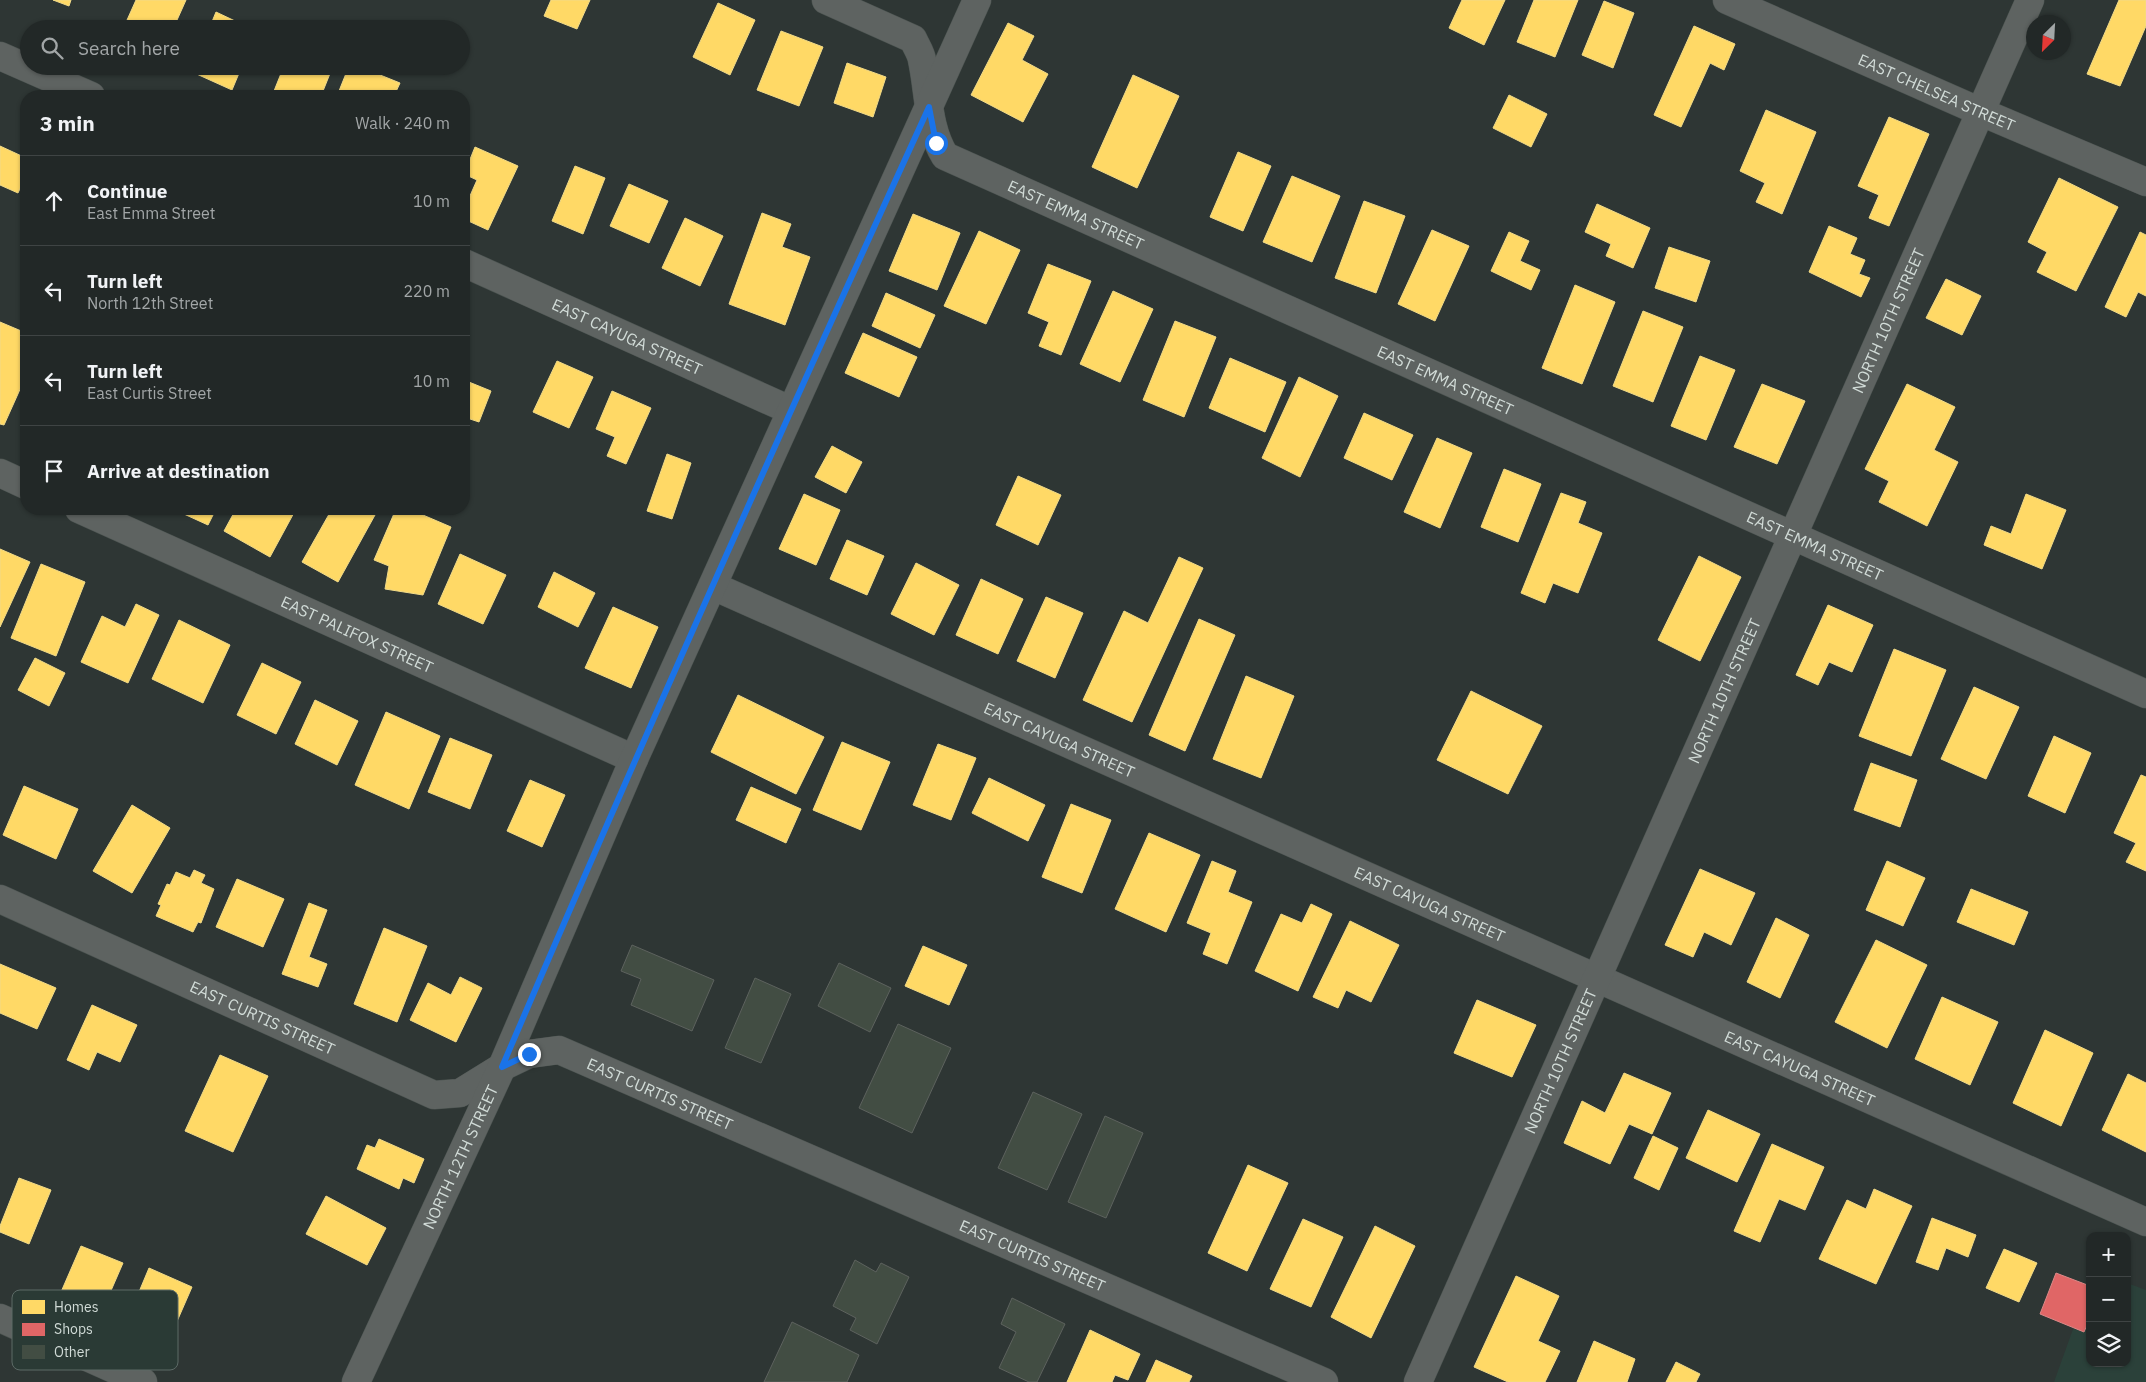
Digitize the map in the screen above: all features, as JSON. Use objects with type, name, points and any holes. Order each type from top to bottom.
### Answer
[{"type":"street","name":"EAST EMMA STREET","points":[[826,0],[913,39],[922,58],[936,143],[945,156],[2146,694]]},
{"type":"street","name":"NORTH 12TH STREET","points":[[356,1382],[502,1067],[634,759],[713,586],[790,410],[977,0]]},
{"type":"street","name":"EAST CHELSEA STREET","points":[[1727,0],[1981,112],[2146,182]]},
{"type":"street","name":"NORTH 10TH STREET","points":[[1418,1382],[2030,0]]},
{"type":"street","points":[[0,56],[20,65]]},
{"type":"street","points":[[43,75],[77,90]]},
{"type":"street","name":"EAST CAYUGA STREET","points":[[470,266],[790,410]]},
{"type":"street","points":[[0,473],[20,482]]},
{"type":"street","name":"EAST PALIFOX STREET","points":[[92,515],[634,759]]},
{"type":"street","name":"EAST CAYUGA STREET","points":[[713,586],[2146,1222]]},
{"type":"street","name":"EAST CURTIS STREET","points":[[0,899],[434,1094],[460,1093],[502,1067],[529,1054],[559,1050],[1324,1382]]},
{"type":"street","points":[[0,1318],[12,1323]]},
{"type":"street","points":[[116,1370],[143,1382]]},
{"type":"shaded area","points":[[2131,1284],[2146,1290],[2146,1382],[2054,1382],[2086,1293],[2086,1367],[2131,1367]]},
{"type":"building: Homes","points":[[53,0],[71,0],[69,6]]},
{"type":"building: Homes","points":[[136,0],[186,0],[177,20],[127,20]]},
{"type":"building: Homes","points":[[551,0],[590,0],[577,29],[544,16]]},
{"type":"building: Homes","points":[[1462,0],[1505,0],[1484,45],[1449,28]]},
{"type":"building: Homes","points":[[1534,0],[1578,0],[1555,57],[1517,42]]},
{"type":"building: Homes","points":[[2119,0],[2146,0],[2146,26],[2120,86],[2087,74]]},
{"type":"building: Homes","points":[[1604,1],[1634,13],[1613,68],[1582,55]]},
{"type":"building: Homes","points":[[718,3],[755,20],[730,75],[693,57]]},
{"type":"building: Homes","points":[[216,12],[233,20],[213,20]]},
{"type":"building: Homes","points":[[1008,23],[1034,36],[1022,60],[1048,74],[1023,122],[971,95]]},
{"type":"building: Homes","points":[[1694,26],[1735,44],[1724,70],[1710,63],[1681,127],[1654,115]]},
{"type":"building: Homes","points":[[781,31],[823,47],[799,106],[757,90]]},
{"type":"building: Homes","points":[[847,63],[886,77],[873,117],[834,103]]},
{"type":"building: Homes","points":[[199,75],[238,75],[232,90]]},
{"type":"building: Homes","points":[[280,75],[329,75],[323,90],[274,90]]},
{"type":"building: Homes","points":[[345,75],[380,75],[400,83],[397,90],[339,90]]},
{"type":"building: Homes","points":[[1133,75],[1179,96],[1137,188],[1092,167]]},
{"type":"building: Homes","points":[[1509,95],[1547,114],[1531,147],[1493,128]]},
{"type":"building: Homes","points":[[1766,110],[1816,132],[1782,214],[1756,202],[1765,183],[1740,171]]},
{"type":"building: Homes","points":[[1889,117],[1929,134],[1889,226],[1869,218],[1879,195],[1858,186]]},
{"type":"building: Homes","points":[[0,146],[20,155],[20,189],[18,193],[0,185]]},
{"type":"building: Homes","points":[[475,147],[518,166],[488,230],[470,222],[470,196],[477,180],[470,177],[470,159]]},
{"type":"building: Homes","points":[[1238,152],[1271,166],[1243,231],[1210,217]]},
{"type":"building: Homes","points":[[575,166],[605,178],[583,234],[552,221]]},
{"type":"building: Homes","points":[[1292,176],[1340,196],[1312,262],[1263,242]]},
{"type":"building: Homes","points":[[2059,178],[2118,207],[2076,291],[2037,272],[2047,252],[2028,242]]},
{"type":"building: Homes","points":[[629,184],[668,201],[649,243],[610,226]]},
{"type":"building: Homes","points":[[1364,201],[1405,216],[1376,293],[1335,278]]},
{"type":"building: Homes","points":[[1597,204],[1650,228],[1633,268],[1606,256],[1611,244],[1585,232]]},
{"type":"building: Homes","points":[[762,213],[791,224],[782,247],[810,257],[785,325],[729,304]]},
{"type":"building: Homes","points":[[913,214],[960,233],[937,290],[889,271]]},
{"type":"building: Homes","points":[[685,218],[723,236],[700,286],[662,268]]},
{"type":"building: Homes","points":[[1829,226],[1857,238],[1850,254],[1865,260],[1859,274],[1870,278],[1861,297],[1809,272]]},
{"type":"building: Homes","points":[[1432,230],[1469,246],[1435,321],[1398,304]]},
{"type":"building: Homes","points":[[979,231],[1020,250],[986,324],[944,306]]},
{"type":"building: Homes","points":[[1509,232],[1529,241],[1520,261],[1540,270],[1531,290],[1491,271]]},
{"type":"building: Homes","points":[[2140,232],[2146,235],[2146,296],[2138,292],[2126,317],[2105,307]]},
{"type":"building: Homes","points":[[1669,247],[1710,261],[1696,302],[1655,288]]},
{"type":"building: Homes","points":[[1048,264],[1091,281],[1061,355],[1039,346],[1049,322],[1028,313]]},
{"type":"building: Homes","points":[[1946,279],[1981,296],[1962,335],[1926,318]]},
{"type":"building: Homes","points":[[1575,285],[1615,302],[1582,384],[1542,368]]},
{"type":"building: Homes","points":[[1113,291],[1153,309],[1120,382],[1080,364]]},
{"type":"building: Homes","points":[[886,293],[935,315],[920,348],[872,326]]},
{"type":"building: Homes","points":[[1643,311],[1683,327],[1653,402],[1613,386]]},
{"type":"building: Homes","points":[[1175,321],[1216,337],[1184,417],[1143,400]]},
{"type":"building: Homes","points":[[0,322],[20,330],[20,389],[4,425],[0,424]]},
{"type":"building: Homes","points":[[863,333],[917,357],[899,397],[845,373]]},
{"type":"building: Homes","points":[[1700,356],[1735,370],[1706,440],[1671,426]]},
{"type":"building: Homes","points":[[1230,358],[1286,382],[1265,432],[1209,408]]},
{"type":"building: Homes","points":[[557,361],[593,377],[569,428],[533,412]]},
{"type":"building: Homes","points":[[1299,377],[1338,396],[1300,477],[1262,458]]},
{"type":"building: Homes","points":[[470,382],[491,391],[479,422],[470,419]]},
{"type":"building: Homes","points":[[1762,384],[1805,401],[1777,464],[1734,447]]},
{"type":"building: Homes","points":[[1907,384],[1955,407],[1934,450],[1958,462],[1927,526],[1879,502],[1889,481],[1865,469]]},
{"type":"building: Homes","points":[[612,391],[651,408],[626,464],[607,456],[615,437],[596,429]]},
{"type":"building: Homes","points":[[1364,413],[1413,435],[1392,480],[1344,458]]},
{"type":"building: Homes","points":[[1437,438],[1472,453],[1440,528],[1404,512]]},
{"type":"building: Homes","points":[[832,446],[862,462],[846,493],[815,477]]},
{"type":"building: Homes","points":[[667,454],[691,463],[672,519],[647,511]]},
{"type":"building: Homes","points":[[1504,469],[1541,484],[1518,542],[1481,527]]},
{"type":"building: Homes","points":[[1018,476],[1061,495],[1038,545],[996,525]]},
{"type":"building: Homes","points":[[1561,493],[1586,502],[1578,523],[1602,533],[1578,593],[1553,583],[1545,603],[1521,593]]},
{"type":"building: Homes","points":[[804,494],[840,510],[816,565],[779,549]]},
{"type":"building: Homes","points":[[2026,494],[2066,510],[2042,569],[1984,545],[1991,526],[2011,534]]},
{"type":"building: Homes","points":[[186,515],[213,515],[208,525]]},
{"type":"building: Homes","points":[[233,515],[293,515],[270,557],[224,531]]},
{"type":"building: Homes","points":[[329,515],[375,515],[338,582],[302,562]]},
{"type":"building: Homes","points":[[393,515],[423,515],[451,527],[423,595],[385,589],[389,566],[374,560]]},
{"type":"building: Homes","points":[[847,540],[884,556],[867,595],[830,579]]},
{"type":"building: Homes","points":[[0,549],[30,562],[0,627]]},
{"type":"building: Homes","points":[[460,554],[506,575],[483,624],[438,604]]},
{"type":"building: Homes","points":[[1699,556],[1741,577],[1700,661],[1658,640]]},
{"type":"building: Homes","points":[[1179,557],[1203,568],[1132,722],[1083,700],[1124,611],[1148,623]]},
{"type":"building: Homes","points":[[916,563],[959,585],[934,635],[891,614]]},
{"type":"building: Homes","points":[[41,564],[85,582],[56,656],[11,638]]},
{"type":"building: Homes","points":[[554,572],[595,593],[578,627],[538,607]]},
{"type":"building: Homes","points":[[981,579],[1023,599],[998,654],[956,635]]},
{"type":"building: Homes","points":[[1046,597],[1083,613],[1055,678],[1017,661]]},
{"type":"building: Homes","points":[[136,604],[159,615],[128,683],[81,662],[102,616],[125,627]]},
{"type":"building: Homes","points":[[1828,605],[1873,625],[1852,672],[1829,662],[1818,685],[1796,675]]},
{"type":"building: Homes","points":[[613,607],[658,627],[631,688],[585,668]]},
{"type":"building: Homes","points":[[1199,619],[1235,635],[1185,751],[1149,735]]},
{"type":"building: Homes","points":[[179,620],[230,645],[203,703],[152,679]]},
{"type":"building: Homes","points":[[1894,649],[1946,670],[1911,756],[1859,736]]},
{"type":"building: Homes","points":[[35,658],[65,673],[49,706],[18,690]]},
{"type":"building: Homes","points":[[262,663],[301,682],[276,734],[237,715]]},
{"type":"building: Homes","points":[[1246,676],[1294,696],[1261,778],[1213,759]]},
{"type":"building: Homes","points":[[1974,687],[2019,707],[1986,779],[1941,759]]},
{"type":"building: Homes","points":[[1471,691],[1542,726],[1508,794],[1437,760]]},
{"type":"building: Homes","points":[[738,695],[824,737],[796,794],[711,752]]},
{"type":"building: Homes","points":[[315,700],[358,721],[337,765],[295,744]]},
{"type":"building: Homes","points":[[386,712],[440,736],[409,809],[355,785]]},
{"type":"building: Homes","points":[[2054,736],[2091,753],[2065,813],[2028,796]]},
{"type":"building: Homes","points":[[450,738],[492,755],[470,809],[428,792]]},
{"type":"building: Homes","points":[[842,742],[890,762],[861,830],[813,810]]},
{"type":"building: Homes","points":[[938,744],[976,758],[951,820],[913,805]]},
{"type":"building: Homes","points":[[1871,763],[1917,780],[1900,827],[1854,810]]},
{"type":"building: Homes","points":[[2141,775],[2146,777],[2146,871],[2126,862],[2136,843],[2114,833]]},
{"type":"building: Homes","points":[[989,778],[1045,805],[1028,841],[972,813]]},
{"type":"building: Homes","points":[[530,780],[565,795],[542,847],[507,831]]},
{"type":"building: Homes","points":[[24,786],[78,809],[56,859],[3,835]]},
{"type":"building: Homes","points":[[751,787],[801,809],[786,843],[736,820]]},
{"type":"building: Homes","points":[[1071,804],[1111,820],[1082,893],[1042,877]]},
{"type":"building: Homes","points":[[132,805],[170,828],[132,893],[93,871]]},
{"type":"building: Homes","points":[[1149,833],[1200,855],[1166,932],[1115,909]]},
{"type":"building: Homes","points":[[1212,861],[1236,871],[1228,892],[1252,902],[1227,964],[1203,954],[1211,933],[1187,923]]},
{"type":"building: Homes","points":[[1887,861],[1925,878],[1903,926],[1866,910]]},
{"type":"building: Homes","points":[[1700,869],[1755,893],[1731,945],[1704,932],[1693,957],[1665,945]]},
{"type":"building: Homes","points":[[194,870],[205,875],[201,883],[214,889],[201,923],[198,922],[193,932],[156,916],[161,905],[158,904],[167,884],[170,885],[176,872],[190,878]]},
{"type":"building: Homes","points":[[237,879],[284,899],[263,947],[216,927]]},
{"type":"building: Homes","points":[[1971,889],[2028,912],[2014,945],[1957,922]]},
{"type":"building: Homes","points":[[309,903],[327,910],[309,957],[327,964],[318,987],[282,974]]},
{"type":"building: Homes","points":[[1311,904],[1332,914],[1298,991],[1255,971],[1281,914],[1302,923]]},
{"type":"building: Homes","points":[[1776,918],[1809,935],[1780,998],[1747,982]]},
{"type":"building: Homes","points":[[1350,921],[1399,945],[1371,1002],[1346,990],[1338,1008],[1313,997]]},
{"type":"building: Homes","points":[[384,928],[427,946],[397,1022],[354,1004]]},
{"type":"building: Homes","points":[[1876,940],[1927,965],[1887,1048],[1835,1022]]},
{"type":"building: Homes","points":[[923,946],[967,965],[949,1005],[905,986]]},
{"type":"building: Homes","points":[[0,964],[56,988],[37,1029],[0,1013]]},
{"type":"building: Homes","points":[[460,977],[482,988],[456,1042],[410,1020],[428,983],[451,995]]},
{"type":"building: Homes","points":[[1942,997],[1998,1022],[1970,1085],[1915,1059]]},
{"type":"building: Homes","points":[[1477,1000],[1536,1025],[1512,1077],[1454,1053]]},
{"type":"building: Homes","points":[[92,1005],[137,1025],[120,1062],[97,1052],[89,1070],[67,1060]]},
{"type":"building: Homes","points":[[2045,1030],[2093,1053],[2061,1126],[2013,1103]]},
{"type":"building: Homes","points":[[220,1055],[268,1076],[233,1152],[185,1131]]},
{"type":"building: Homes","points":[[1624,1073],[1671,1093],[1652,1134],[1629,1124],[1610,1164],[1564,1143],[1582,1101],[1605,1113]]},
{"type":"building: Homes","points":[[2128,1074],[2146,1083],[2146,1152],[2102,1130]]},
{"type":"building: Homes","points":[[1708,1110],[1760,1134],[1737,1182],[1686,1158]]},
{"type":"building: Homes","points":[[1653,1136],[1678,1148],[1659,1190],[1634,1178]]},
{"type":"building: Homes","points":[[379,1139],[424,1159],[414,1183],[403,1178],[399,1189],[357,1169],[367,1145],[375,1148]]},
{"type":"building: Homes","points":[[1772,1144],[1824,1167],[1805,1210],[1779,1199],[1760,1242],[1734,1231]]},
{"type":"building: Homes","points":[[1248,1165],[1288,1183],[1247,1271],[1208,1253]]},
{"type":"building: Homes","points":[[19,1178],[51,1190],[29,1244],[0,1232],[0,1226]]},
{"type":"building: Homes","points":[[1874,1189],[1912,1206],[1876,1284],[1819,1259],[1847,1200],[1866,1209]]},
{"type":"building: Homes","points":[[326,1196],[386,1228],[367,1265],[306,1234]]},
{"type":"building: Homes","points":[[1932,1218],[1976,1235],[1968,1257],[1946,1248],[1938,1270],[1916,1262]]},
{"type":"building: Homes","points":[[1303,1219],[1343,1237],[1311,1307],[1270,1289]]},
{"type":"building: Homes","points":[[1375,1226],[1415,1246],[1371,1338],[1331,1317]]},
{"type":"building: Homes","points":[[81,1246],[123,1263],[111,1290],[62,1290]]},
{"type":"building: Homes","points":[[2004,1249],[2037,1263],[2019,1302],[1986,1288]]},
{"type":"building: Homes","points":[[149,1268],[192,1287],[178,1319],[178,1290],[140,1290]]},
{"type":"building: Homes","points":[[1516,1276],[1559,1296],[1538,1341],[1560,1351],[1545,1382],[1508,1382],[1474,1367]]},
{"type":"building: Homes","points":[[1090,1330],[1140,1354],[1128,1380],[1115,1375],[1112,1382],[1067,1382]]},
{"type":"building: Homes","points":[[1594,1341],[1635,1359],[1627,1382],[1577,1382]]},
{"type":"building: Homes","points":[[1156,1360],[1192,1376],[1189,1382],[1146,1382]]},
{"type":"building: Homes","points":[[1676,1362],[1700,1374],[1696,1382],[1666,1382]]},
{"type":"building: Shops","points":[[2056,1273],[2086,1284],[2086,1327],[2084,1332],[2040,1314]]},
{"type":"building: Other","points":[[632,945],[714,980],[692,1031],[631,1005],[641,979],[621,971]]},
{"type":"building: Other","points":[[839,963],[891,988],[870,1032],[818,1006]]},
{"type":"building: Other","points":[[755,978],[791,994],[761,1063],[725,1048]]},
{"type":"building: Other","points":[[898,1024],[951,1048],[912,1133],[859,1108]]},
{"type":"building: Other","points":[[1033,1092],[1082,1114],[1047,1190],[998,1168]]},
{"type":"building: Other","points":[[1105,1116],[1143,1133],[1106,1218],[1068,1202]]},
{"type":"building: Other","points":[[855,1260],[876,1272],[881,1263],[909,1277],[877,1344],[850,1330],[856,1318],[833,1306]]},
{"type":"building: Other","points":[[1012,1298],[1065,1324],[1037,1382],[1029,1382],[999,1368],[1016,1332],[1001,1324]]},
{"type":"building: Other","points":[[792,1322],[859,1355],[847,1382],[764,1382]]},
{"type":"route","points":[[529,1054],[502,1067],[634,759],[713,586],[790,410],[929,107],[936,143]]}]
